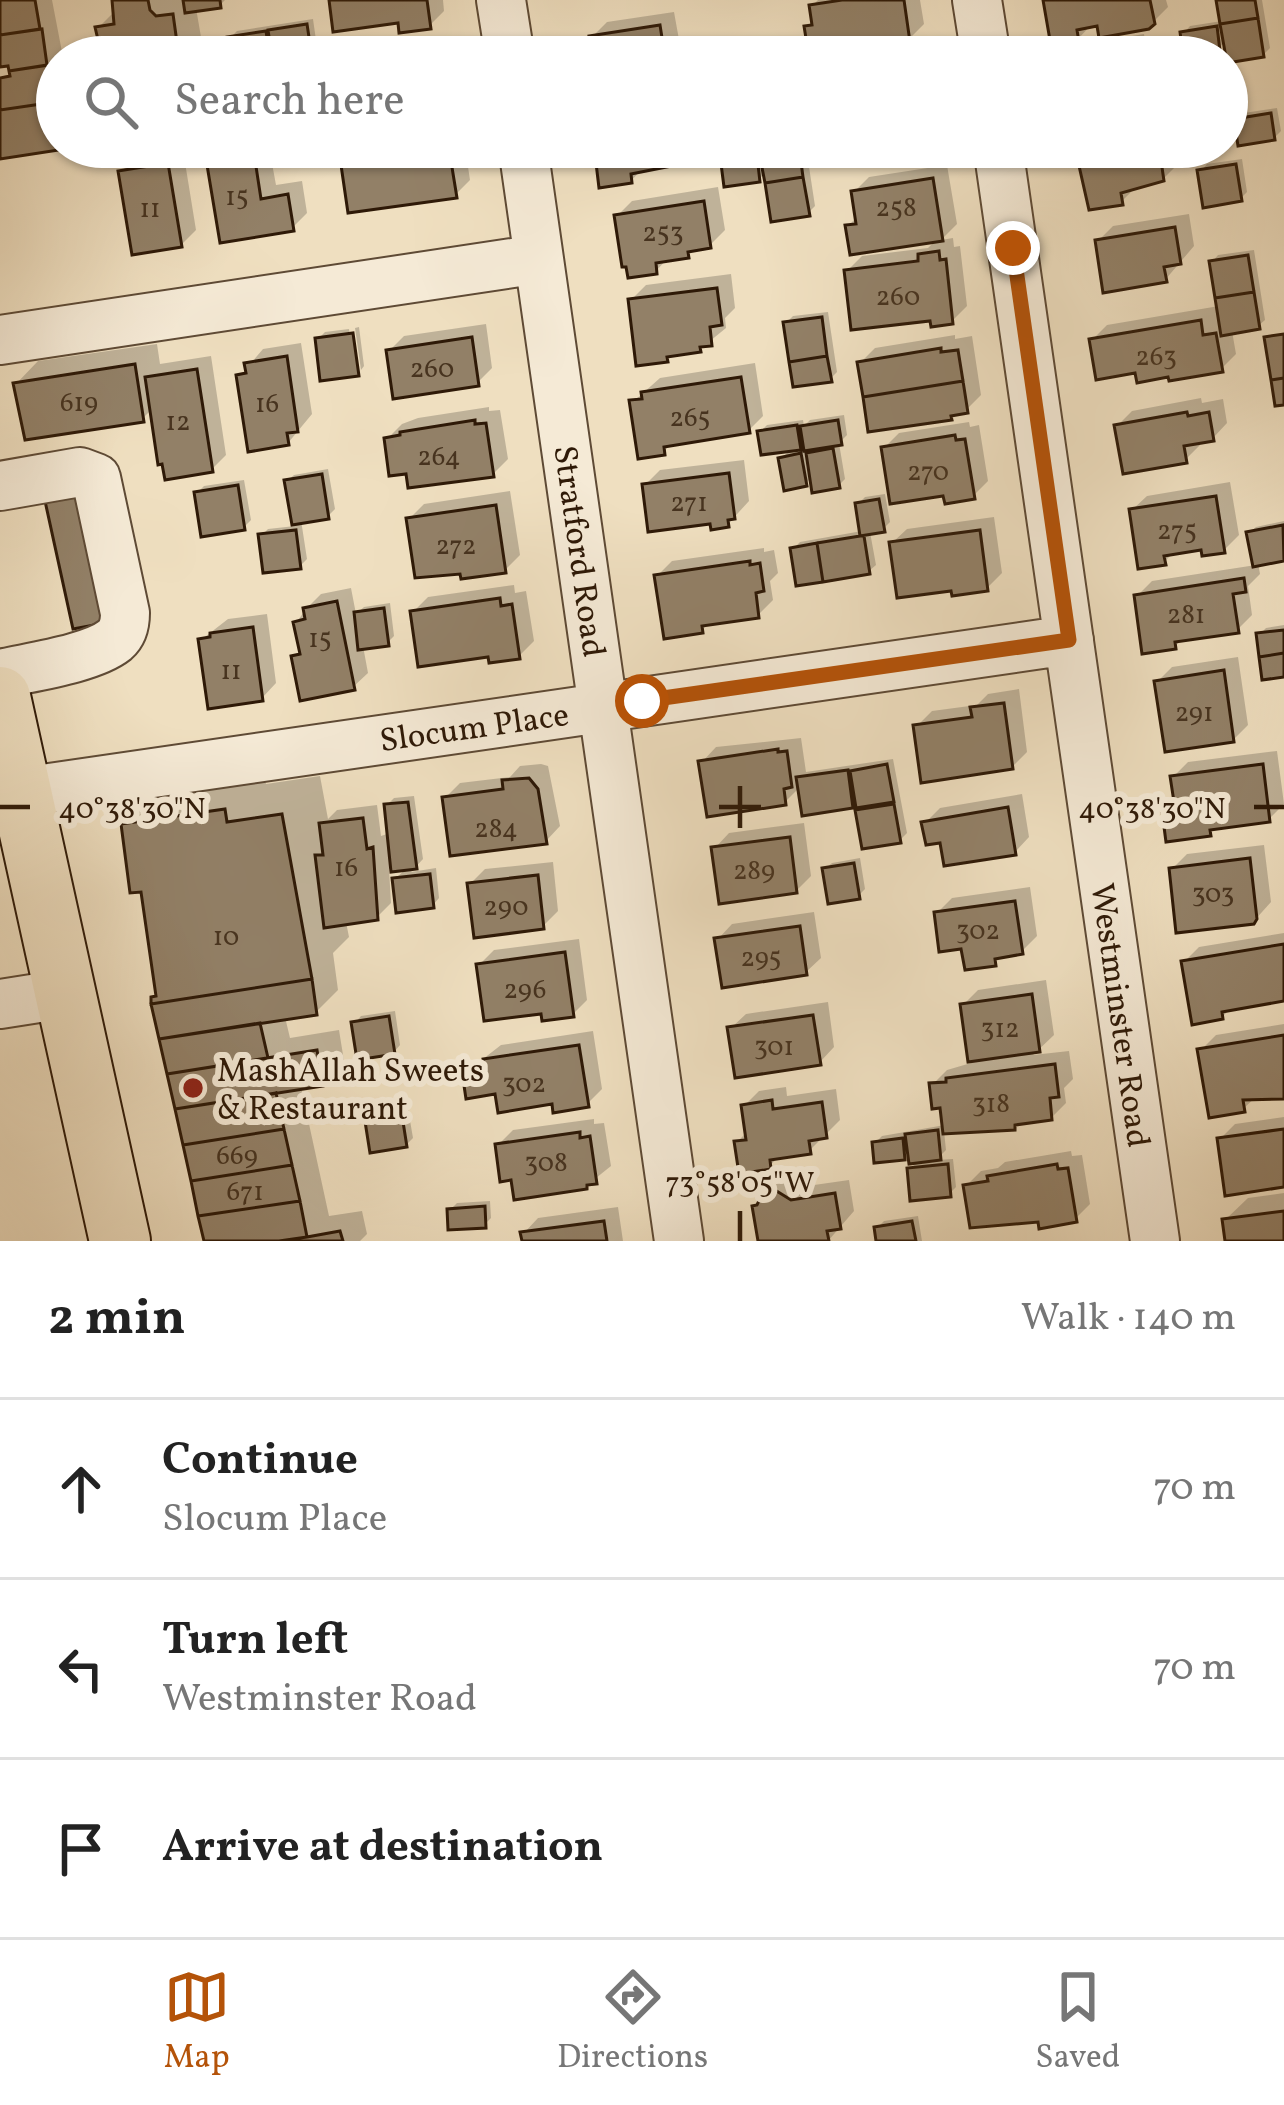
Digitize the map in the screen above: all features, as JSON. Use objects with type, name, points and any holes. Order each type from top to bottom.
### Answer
[{"type":"main road","points":[[0,697],[120,1241]]},
{"type":"street","points":[[502,0],[507,36]]},
{"type":"street","points":[[977,0],[983,36]]},
{"type":"street","name":"Stratford Road","points":[[526,168],[679,1241]]},
{"type":"street","name":"Westminster Road","points":[[1001,168],[1155,1241]]},
{"type":"street","points":[[0,340],[539,259]]},
{"type":"street","points":[[0,486],[80,472],[96,478],[125,613],[125,626],[117,639],[0,674]]},
{"type":"street","name":"Slocum Place","points":[[22,792],[1069,640]]},
{"type":"street","points":[[0,1004],[64,994]]},
{"type":"building","points":[[0,0],[35,0],[40,29],[0,35]]},
{"type":"building","points":[[112,0],[148,0],[156,16],[173,14],[176,36],[97,36],[95,27],[114,24]]},
{"type":"building","points":[[183,0],[220,0],[221,8],[185,13]]},
{"type":"building","points":[[329,0],[427,0],[431,29],[399,33],[398,23],[333,32]]},
{"type":"building","points":[[904,0],[909,36],[806,36],[804,26],[812,25],[809,5]]},
{"type":"building","points":[[1043,0],[1150,0],[1155,24],[1149,29],[1099,36],[1097,26],[1077,30],[1078,36],[1049,36]]},
{"type":"building","points":[[1216,0],[1255,0],[1258,18],[1220,24]]},
{"type":"building","points":[[1258,18],[1264,57],[1248,60],[1248,36],[1222,36],[1220,24]]},
{"type":"building","points":[[307,24],[309,36],[269,36],[268,30]]},
{"type":"building","points":[[660,25],[662,36],[589,36]]},
{"type":"building","points":[[1217,26],[1218,36],[1181,36],[1180,32]]},
{"type":"building","points":[[42,29],[43,36],[36,36],[36,67],[9,71],[8,66],[0,67],[0,35]]},
{"type":"building","points":[[36,67],[36,105],[0,110],[0,78],[10,76],[9,71]]},
{"type":"building","points":[[36,105],[36,153],[0,159],[0,110]]},
{"type":"building","points":[[1271,113],[1275,140],[1248,144],[1248,117]]},
{"type":"building","points":[[169,168],[182,247],[132,255],[118,171]]},
{"type":"building","points":[[208,168],[256,168],[261,199],[288,194],[294,231],[220,243]]},
{"type":"building","points":[[341,168],[452,168],[457,198],[348,213]]},
{"type":"building","points":[[597,168],[661,168],[631,174],[632,183],[599,188]]},
{"type":"building","points":[[722,168],[758,168],[760,182],[724,187]]},
{"type":"building","points":[[762,168],[802,168],[803,177],[765,183]]},
{"type":"building","points":[[1080,168],[1162,168],[1164,181],[1121,193],[1123,205],[1089,210]]},
{"type":"building","points":[[1237,168],[1242,201],[1203,208],[1197,170]]},
{"type":"building","points":[[803,177],[810,216],[771,222],[765,183]]},
{"type":"building","points":[[933,178],[943,241],[850,255],[845,225],[856,224],[851,191]]},
{"type":"building","points":[[704,201],[711,248],[688,252],[689,258],[656,263],[657,274],[628,278],[614,215]]},
{"type":"building","points":[[1175,227],[1181,264],[1164,267],[1167,282],[1103,293],[1095,240]]},
{"type":"building","points":[[939,251],[940,260],[946,259],[953,324],[931,327],[930,321],[851,330],[844,270],[918,261],[918,254]]},
{"type":"building","points":[[1248,255],[1254,292],[1215,298],[1209,261]]},
{"type":"building","points":[[717,288],[722,325],[710,327],[712,346],[667,357],[668,362],[636,366],[628,299]]},
{"type":"building","points":[[1254,292],[1260,329],[1221,336],[1215,298]]},
{"type":"building","points":[[822,317],[827,356],[789,362],[783,322]]},
{"type":"building","points":[[1201,320],[1203,335],[1216,333],[1223,372],[1169,381],[1168,377],[1137,383],[1135,373],[1096,380],[1089,339]]},
{"type":"building","points":[[353,333],[359,376],[320,381],[315,338]]},
{"type":"building","points":[[1284,334],[1284,378],[1271,380],[1264,337]]},
{"type":"building","points":[[472,337],[479,386],[393,399],[386,350]]},
{"type":"building","points":[[941,348],[941,352],[958,350],[963,381],[863,397],[857,362]]},
{"type":"building","points":[[287,356],[298,432],[287,433],[289,445],[248,452],[236,375],[246,373],[244,363]]},
{"type":"building","points":[[827,356],[832,382],[793,387],[789,362]]},
{"type":"building","points":[[135,364],[144,422],[25,440],[13,383]]},
{"type":"building","points":[[197,369],[213,472],[165,480],[162,464],[158,465],[145,377]]},
{"type":"building","points":[[741,377],[750,433],[664,447],[665,455],[638,459],[629,400],[642,399],[641,392]]},
{"type":"building","points":[[1284,378],[1284,405],[1275,406],[1271,380]]},
{"type":"building","points":[[963,381],[968,413],[951,416],[952,420],[868,432],[863,397]]},
{"type":"building","points":[[1187,412],[1188,416],[1209,412],[1214,441],[1184,446],[1187,463],[1123,474],[1114,425]]},
{"type":"building","points":[[475,420],[475,424],[486,423],[494,477],[408,488],[406,474],[389,476],[384,438]]},
{"type":"building","points":[[838,420],[842,445],[804,451],[800,426]]},
{"type":"building","points":[[797,425],[801,450],[761,455],[757,431]]},
{"type":"building","points":[[955,435],[956,440],[965,439],[975,499],[945,504],[943,496],[890,504],[881,447]]},
{"type":"building","points":[[833,448],[840,488],[812,493],[806,453]]},
{"type":"building","points":[[801,453],[807,486],[784,491],[778,458]]},
{"type":"building","points":[[729,473],[735,519],[728,520],[729,527],[711,530],[710,524],[648,532],[642,484]]},
{"type":"building","points":[[322,474],[329,519],[292,525],[284,480]]},
{"type":"building","points":[[238,485],[245,530],[201,537],[194,492]]},
{"type":"building","points":[[87,492],[116,621],[73,629],[45,501]]},
{"type":"building","points":[[1216,496],[1225,553],[1202,556],[1201,550],[1164,556],[1166,565],[1138,569],[1129,509]]},
{"type":"building","points":[[879,499],[885,532],[860,536],[855,503]]},
{"type":"building","points":[[496,505],[506,573],[415,578],[406,518]]},
{"type":"building","points":[[1283,525],[1284,561],[1253,567],[1246,532]]},
{"type":"building","points":[[296,530],[301,569],[263,573],[258,534]]},
{"type":"building","points":[[980,530],[988,591],[897,598],[889,542]]},
{"type":"building","points":[[864,536],[870,574],[823,582],[817,543]]},
{"type":"building","points":[[817,543],[823,582],[796,586],[790,548]]},
{"type":"building","points":[[750,561],[750,565],[760,563],[764,591],[756,593],[759,618],[702,626],[703,633],[664,639],[654,575]]},
{"type":"building","points":[[1244,578],[1246,592],[1233,594],[1239,633],[1175,642],[1176,649],[1142,654],[1134,595]]},
{"type":"building","points":[[500,598],[501,606],[512,604],[520,659],[489,663],[488,657],[418,667],[410,611]]},
{"type":"building","points":[[337,601],[355,690],[300,701],[291,656],[300,654],[293,622],[305,619],[303,608]]},
{"type":"building","points":[[384,608],[389,646],[358,650],[354,612]]},
{"type":"building","points":[[253,627],[263,701],[208,709],[198,639]]},
{"type":"building","points":[[1284,630],[1284,653],[1259,657],[1256,633]]},
{"type":"building","points":[[1284,653],[1284,677],[1262,680],[1259,657]]},
{"type":"building","points":[[1224,670],[1234,742],[1165,752],[1154,681]]},
{"type":"building","points":[[1004,703],[1013,769],[921,783],[913,725],[972,717],[970,707]]},
{"type":"building","points":[[787,751],[792,787],[784,789],[786,805],[707,817],[698,761]]},
{"type":"building","points":[[887,764],[894,802],[856,808],[850,771]]},
{"type":"building","points":[[1263,764],[1270,822],[1166,842],[1161,804],[1174,802],[1170,776]]},
{"type":"building","points":[[848,770],[853,808],[802,816],[796,777]]},
{"type":"building","points":[[529,778],[538,789],[547,844],[450,856],[442,797],[503,789],[502,780]]},
{"type":"building","points":[[408,802],[417,869],[391,872],[384,804]]},
{"type":"building","points":[[894,804],[901,843],[862,849],[855,810]]},
{"type":"building","points":[[1008,807],[1016,855],[944,866],[940,843],[926,845],[921,822]]},
{"type":"building","points":[[225,809],[227,822],[282,814],[312,979],[151,1004],[151,997],[156,996],[141,892],[130,893],[121,824]]},
{"type":"building","points":[[363,818],[367,849],[373,847],[378,920],[324,928],[315,855],[323,855],[319,823]]},
{"type":"building","points":[[790,837],[797,893],[719,904],[711,847]]},
{"type":"building","points":[[1250,858],[1254,924],[1176,933],[1169,868]]},
{"type":"building","points":[[854,863],[860,899],[828,904],[822,868]]},
{"type":"building","points":[[430,874],[434,908],[396,913],[392,878]]},
{"type":"building","points":[[538,875],[544,929],[474,938],[467,883]]},
{"type":"building","points":[[1015,901],[1023,954],[995,959],[996,966],[965,970],[961,949],[939,952],[934,912]]},
{"type":"building","points":[[800,926],[807,975],[722,988],[714,938]]},
{"type":"building","points":[[1284,944],[1284,1001],[1222,1012],[1223,1019],[1192,1025],[1181,961]]},
{"type":"building","points":[[565,952],[574,1017],[542,1021],[541,1014],[484,1021],[476,964]]},
{"type":"building","points":[[312,979],[317,1015],[159,1039],[151,1004]]},
{"type":"building","points":[[1032,994],[1040,1052],[968,1062],[960,1004]]},
{"type":"building","points":[[813,1015],[821,1065],[735,1078],[727,1027]]},
{"type":"building","points":[[389,1016],[395,1054],[357,1060],[351,1022]]},
{"type":"building","points":[[260,1023],[268,1058],[167,1074],[159,1039]]},
{"type":"building","points":[[1284,1035],[1284,1099],[1243,1100],[1245,1112],[1209,1118],[1197,1049]]},
{"type":"building","points":[[579,1045],[589,1107],[553,1113],[552,1104],[498,1113],[495,1094],[466,1099],[462,1072],[484,1068],[483,1059]]},
{"type":"building","points":[[317,1050],[323,1086],[175,1109],[167,1074]]},
{"type":"building","points":[[1055,1064],[1059,1097],[1050,1098],[1052,1120],[1015,1125],[1015,1130],[943,1134],[940,1108],[932,1109],[929,1083]]},
{"type":"building","points":[[276,1093],[284,1129],[183,1145],[175,1109]]},
{"type":"building","points":[[772,1100],[773,1109],[822,1102],[827,1138],[809,1141],[811,1154],[770,1160],[771,1169],[739,1174],[734,1141],[746,1140],[741,1105]]},
{"type":"building","points":[[401,1109],[407,1147],[370,1153],[364,1115]]},
{"type":"building","points":[[284,1129],[292,1165],[191,1181],[183,1145]]},
{"type":"building","points":[[1284,1129],[1284,1187],[1225,1196],[1217,1138]]},
{"type":"building","points":[[938,1130],[941,1160],[909,1164],[905,1134]]},
{"type":"building","points":[[580,1132],[580,1138],[590,1136],[597,1184],[514,1200],[511,1180],[500,1182],[495,1144]]},
{"type":"building","points":[[903,1138],[905,1160],[874,1163],[872,1142]]},
{"type":"building","points":[[948,1164],[951,1197],[910,1201],[907,1168]]},
{"type":"building","points":[[1057,1164],[1058,1169],[1068,1168],[1077,1222],[1039,1229],[1038,1222],[970,1228],[963,1185]]},
{"type":"building","points":[[292,1165],[300,1201],[198,1216],[191,1181]]},
{"type":"building","points":[[775,1190],[791,1200],[835,1193],[841,1229],[827,1231],[829,1241],[758,1241],[752,1206],[763,1192]]},
{"type":"building","points":[[300,1201],[307,1237],[204,1241],[198,1216]]},
{"type":"building","points":[[485,1206],[486,1228],[448,1230],[447,1209]]},
{"type":"building","points":[[1284,1211],[1284,1241],[1225,1241],[1222,1219]]},
{"type":"building","points":[[604,1221],[607,1241],[522,1241],[520,1232]]},
{"type":"building","points":[[912,1221],[916,1241],[876,1241],[874,1227]]},
{"type":"building","points":[[340,1231],[343,1241],[279,1241],[307,1237]]},
{"type":"place","name":"MashAllah Sweets & Restaurant","points":[[193,1088]]},
{"type":"route","points":[[642,701],[1069,640],[1013,248]]}]
